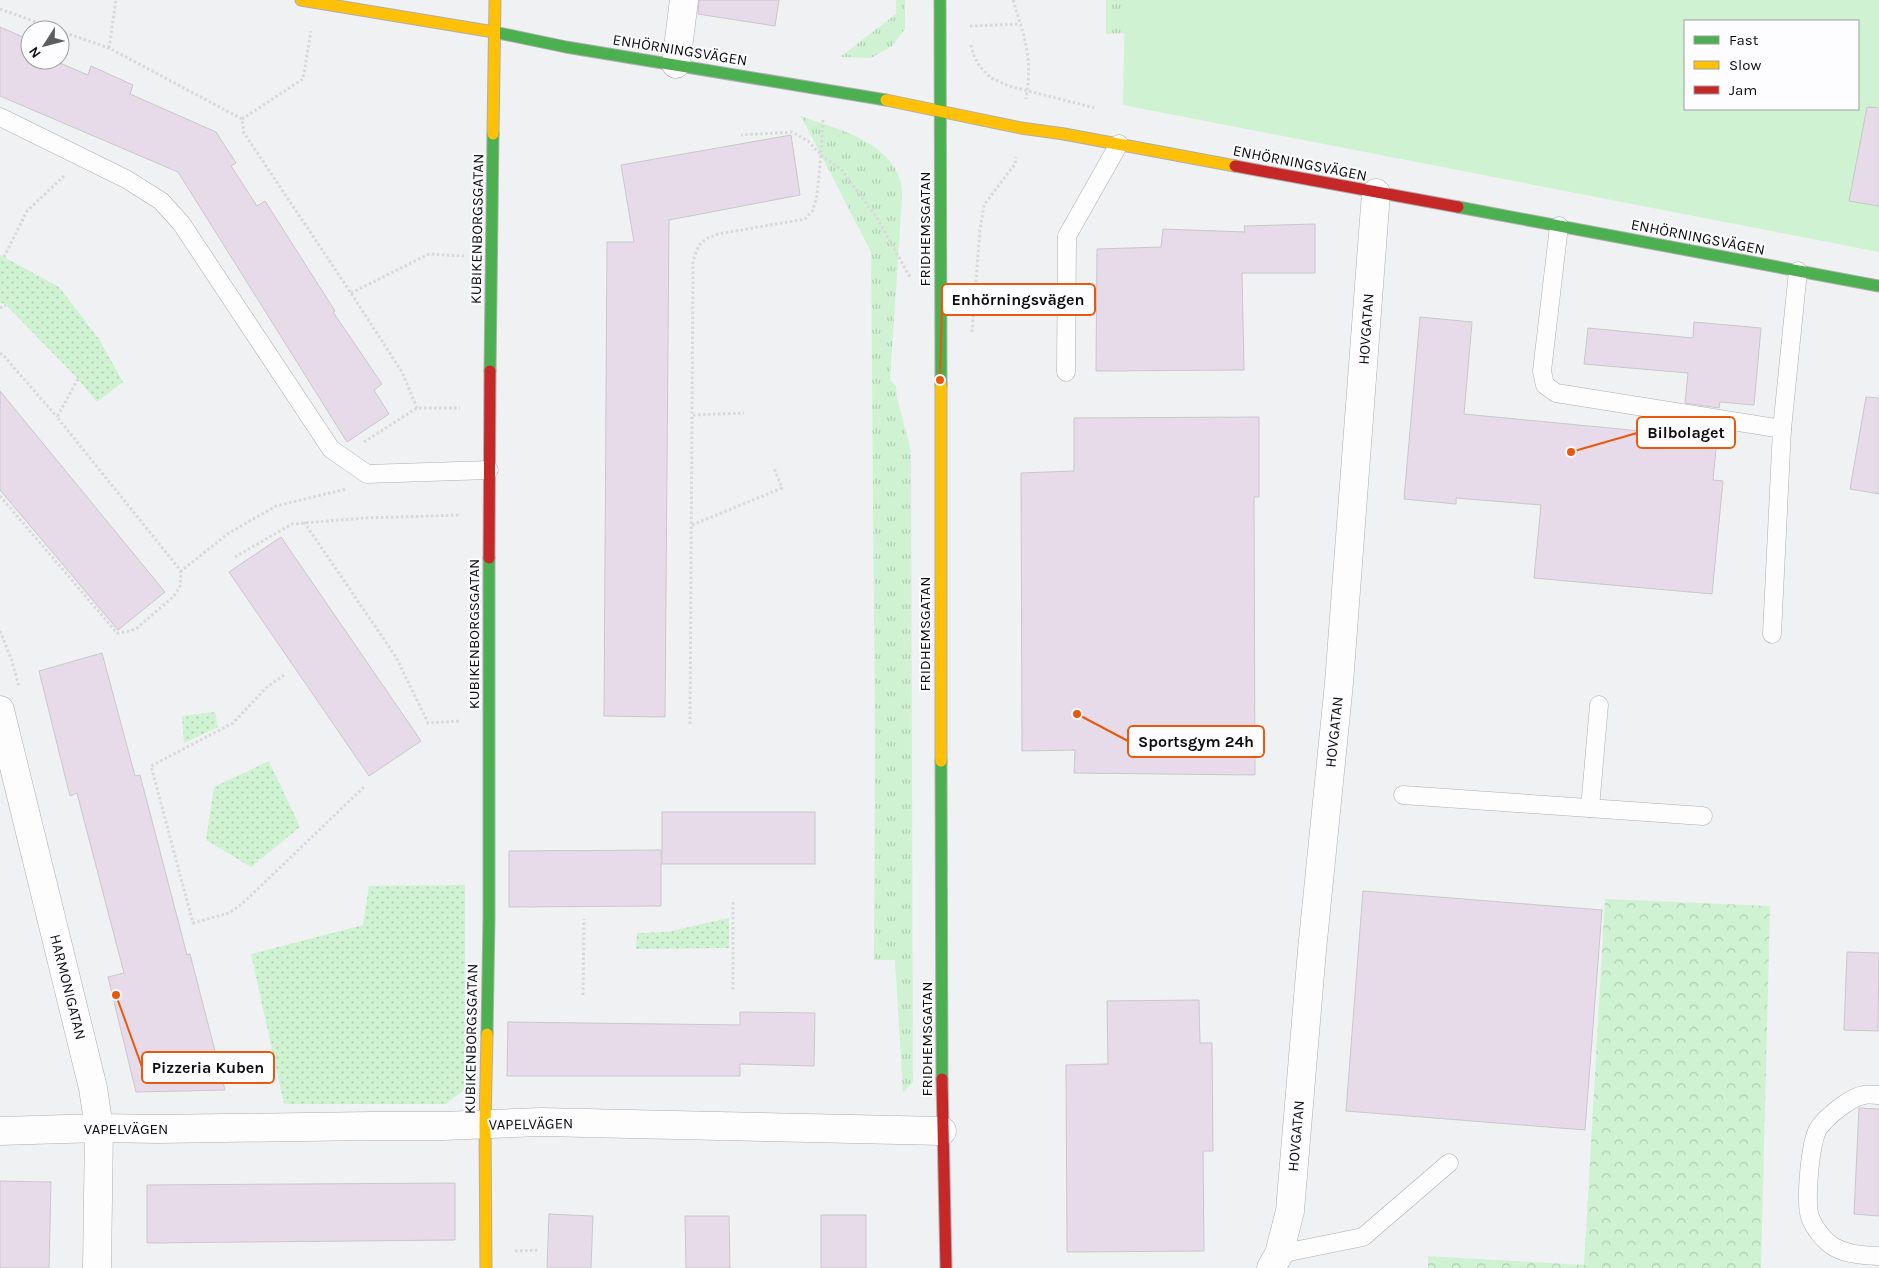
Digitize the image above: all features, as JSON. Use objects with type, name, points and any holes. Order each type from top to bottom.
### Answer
[{"type":"street","name":"ENHÖRNINGSVÄGEN","points":[[302,0],[877,98],[1021,128],[1119,144],[1879,286]]},
{"type":"street","name":"KUBIKENBORGSGATAN","points":[[486,1268],[485,1124],[489,918],[489,470],[495,0]]},
{"type":"street","points":[[676,64],[684,0]]},
{"type":"street","name":"FRIDHEMSGATAN","points":[[940,0],[942,1130],[946,1268]]},
{"type":"street","name":"HOVGATAN","points":[[1275,1261],[1290,1211],[1312,950],[1339,683],[1376,193]]},
{"type":"street","name":"HARMONIGATAN","points":[[0,710],[93,1088],[99,1128],[97,1268]]},
{"type":"street","name":"VAPELVÄGEN","points":[[0,1131],[541,1122],[942,1130]]},
{"type":"lane","points":[[0,117],[126,179],[161,202],[181,222],[331,449],[341,457],[367,474],[489,470]]},
{"type":"lane","points":[[1066,372],[1067,236],[1119,144]]},
{"type":"lane","points":[[1559,226],[1542,371],[1545,385],[1556,393],[1782,429]]},
{"type":"lane","points":[[1772,634],[1782,429],[1798,271]]},
{"type":"lane","points":[[1590,808],[1600,705]]},
{"type":"lane","points":[[1403,795],[1703,816]]},
{"type":"lane","points":[[1879,1095],[1862,1095],[1829,1116],[1818,1130],[1812,1150],[1808,1200],[1810,1217],[1819,1233],[1833,1246],[1851,1254],[1879,1256]]},
{"type":"lane","points":[[1275,1261],[1363,1237],[1449,1163]]},
{"type":"path","points":[[109,48],[116,0]]},
{"type":"path","points":[[972,335],[980,229],[984,206],[1015,164],[1030,66],[1028,52],[1013,0]]},
{"type":"path","points":[[0,9],[31,20]]},
{"type":"path","points":[[970,32],[970,25],[1020,24]]},
{"type":"path","points":[[242,118],[303,79],[312,27]]},
{"type":"path","points":[[70,34],[109,48],[242,118]]},
{"type":"path","points":[[970,40],[973,54],[980,67],[991,78],[1009,86],[1027,90]]},
{"type":"path","points":[[242,118],[244,133],[352,293],[402,372],[417,408]]},
{"type":"path","points":[[690,724],[693,261],[697,247],[706,238],[718,234],[805,219],[814,210],[823,120]]},
{"type":"path","points":[[741,135],[792,132],[808,141],[821,155],[841,169],[877,218],[911,280]]},
{"type":"path","points":[[4,257],[27,211],[68,172],[80,156]]},
{"type":"path","points":[[352,293],[429,254],[473,257]]},
{"type":"path","points":[[0,308],[6,306]]},
{"type":"path","points":[[0,353],[3,354],[57,417],[181,571],[180,586],[174,596],[137,628],[117,633],[0,496]]},
{"type":"path","points":[[57,417],[78,379]]},
{"type":"path","points":[[341,457],[417,408],[464,408]]},
{"type":"path","points":[[693,414],[744,413]]},
{"type":"path","points":[[692,525],[782,488],[774,468]]},
{"type":"path","points":[[181,571],[229,532],[276,506],[352,487],[367,474]]},
{"type":"path","points":[[235,557],[292,524],[364,518],[462,514]]},
{"type":"path","points":[[304,522],[396,656],[428,723],[463,720]]},
{"type":"path","points":[[284,675],[267,687],[233,723],[151,766],[192,923],[229,913],[242,904],[364,787]]},
{"type":"path","points":[[733,902],[733,992]]},
{"type":"path","points":[[582,995],[584,919]]},
{"type":"path","points":[[511,1252],[540,1250]]},
{"type":"green space","points":[[896,0],[905,0],[905,29],[892,46],[871,58],[840,57],[896,14]]},
{"type":"green space","points":[[1106,0],[1125,0],[1125,33],[1106,34]]},
{"type":"green space","points":[[1125,0],[1879,0],[1879,252],[1123,105]]},
{"type":"green space","points":[[801,116],[845,132],[874,147],[886,157],[895,169],[902,187],[890,380],[896,386],[897,398],[911,451],[913,1082],[903,1093],[895,960],[874,960],[875,738],[871,252]]},
{"type":"green space","points":[[0,255],[59,287],[99,339],[123,382],[97,402],[78,379],[6,305],[0,302]]},
{"type":"green space","points":[[215,712],[218,727],[184,743],[182,716]]},
{"type":"green space","points":[[269,761],[300,827],[251,867],[206,840],[214,787]]},
{"type":"green space","points":[[465,885],[465,1089],[446,1104],[284,1104],[251,954],[363,925],[369,886]]},
{"type":"green space","points":[[1605,899],[1770,906],[1761,1268],[1428,1268],[1428,1256],[1584,1265]]},
{"type":"green space","points":[[729,918],[729,948],[636,949],[637,933],[667,932]]},
{"type":"building","points":[[699,0],[779,0],[775,26],[698,14]]},
{"type":"building","points":[[0,27],[20,36],[20,70],[70,70],[70,67],[88,75],[91,66],[133,85],[130,94],[216,132],[236,163],[231,166],[257,206],[265,201],[335,311],[333,312],[382,384],[374,390],[389,414],[347,442],[178,172],[0,96]]},
{"type":"building","points":[[1867,107],[1879,108],[1879,206],[1849,201]]},
{"type":"building","points":[[791,135],[800,195],[669,220],[665,717],[604,716],[607,242],[634,242],[621,165]]},
{"type":"building","points":[[1315,224],[1315,273],[1242,273],[1244,370],[1096,371],[1097,249],[1161,247],[1163,229],[1245,232],[1244,226]]},
{"type":"building","points":[[1420,317],[1472,322],[1464,414],[1682,435],[1683,424],[1718,429],[1713,480],[1723,481],[1712,594],[1534,578],[1541,505],[1456,498],[1456,504],[1404,499]]},
{"type":"building","points":[[1694,322],[1761,328],[1754,405],[1720,402],[1719,408],[1685,403],[1688,373],[1584,364],[1588,328],[1693,338]]},
{"type":"building","points":[[0,391],[165,592],[118,630],[0,490]]},
{"type":"building","points":[[1866,397],[1879,398],[1879,494],[1850,489]]},
{"type":"building","points":[[1259,417],[1259,497],[1254,497],[1255,775],[1074,773],[1075,750],[1022,751],[1021,473],[1074,471],[1074,418]]},
{"type":"building","points":[[281,537],[421,741],[369,776],[229,572]]},
{"type":"building","points":[[102,653],[135,776],[140,775],[187,955],[190,954],[225,1090],[136,1092],[108,977],[124,973],[77,793],[70,796],[39,671]]},
{"type":"building","points":[[662,812],[815,812],[815,864],[662,864]]},
{"type":"building","points":[[661,850],[661,906],[509,907],[509,851]]},
{"type":"building","points":[[1363,891],[1602,910],[1585,1130],[1346,1111]]},
{"type":"building","points":[[1847,952],[1879,953],[1878,1031],[1844,1030]]},
{"type":"building","points":[[1199,1000],[1200,1043],[1212,1043],[1213,1151],[1203,1151],[1204,1251],[1067,1252],[1066,1065],[1108,1064],[1107,1001]]},
{"type":"building","points":[[740,1012],[815,1013],[814,1066],[740,1064],[740,1076],[507,1076],[508,1022],[740,1025]]},
{"type":"building","points":[[1859,1108],[1879,1109],[1879,1216],[1854,1214]]},
{"type":"building","points":[[0,1181],[51,1182],[49,1268],[0,1268]]},
{"type":"building","points":[[455,1183],[455,1240],[147,1243],[147,1185]]},
{"type":"building","points":[[549,1214],[593,1216],[591,1268],[547,1268]]},
{"type":"building","points":[[821,1215],[866,1215],[866,1268],[821,1268]]},
{"type":"building","points":[[685,1216],[729,1216],[730,1268],[686,1268]]},
{"type":"traffic: fast","points":[[940,0],[941,385]]},
{"type":"traffic: fast","points":[[494,32],[566,47],[886,100]]},
{"type":"traffic: fast","points":[[490,371],[493,134]]},
{"type":"traffic: fast","points":[[1458,207],[1879,286]]},
{"type":"traffic: fast","points":[[487,1034],[489,918],[489,558]]},
{"type":"traffic: fast","points":[[941,761],[942,1079]]},
{"type":"traffic: slow","points":[[301,0],[494,32]]},
{"type":"traffic: slow","points":[[493,134],[495,0]]},
{"type":"traffic: slow","points":[[886,100],[1021,128],[1064,134],[1235,166]]},
{"type":"traffic: slow","points":[[941,385],[941,761]]},
{"type":"traffic: slow","points":[[486,1268],[485,1125],[487,1034]]},
{"type":"traffic: jam","points":[[1235,166],[1458,207]]},
{"type":"traffic: jam","points":[[489,558],[490,371]]},
{"type":"traffic: jam","points":[[942,1079],[946,1268]]},
{"type":"place","name":"Enhörningsvägen","points":[[940,380]]},
{"type":"place","name":"Bilbolaget","points":[[1571,452]]},
{"type":"place","name":"Sportsgym 24h","points":[[1077,714]]},
{"type":"place","name":"Pizzeria Kuben","points":[[116,995]]}]
